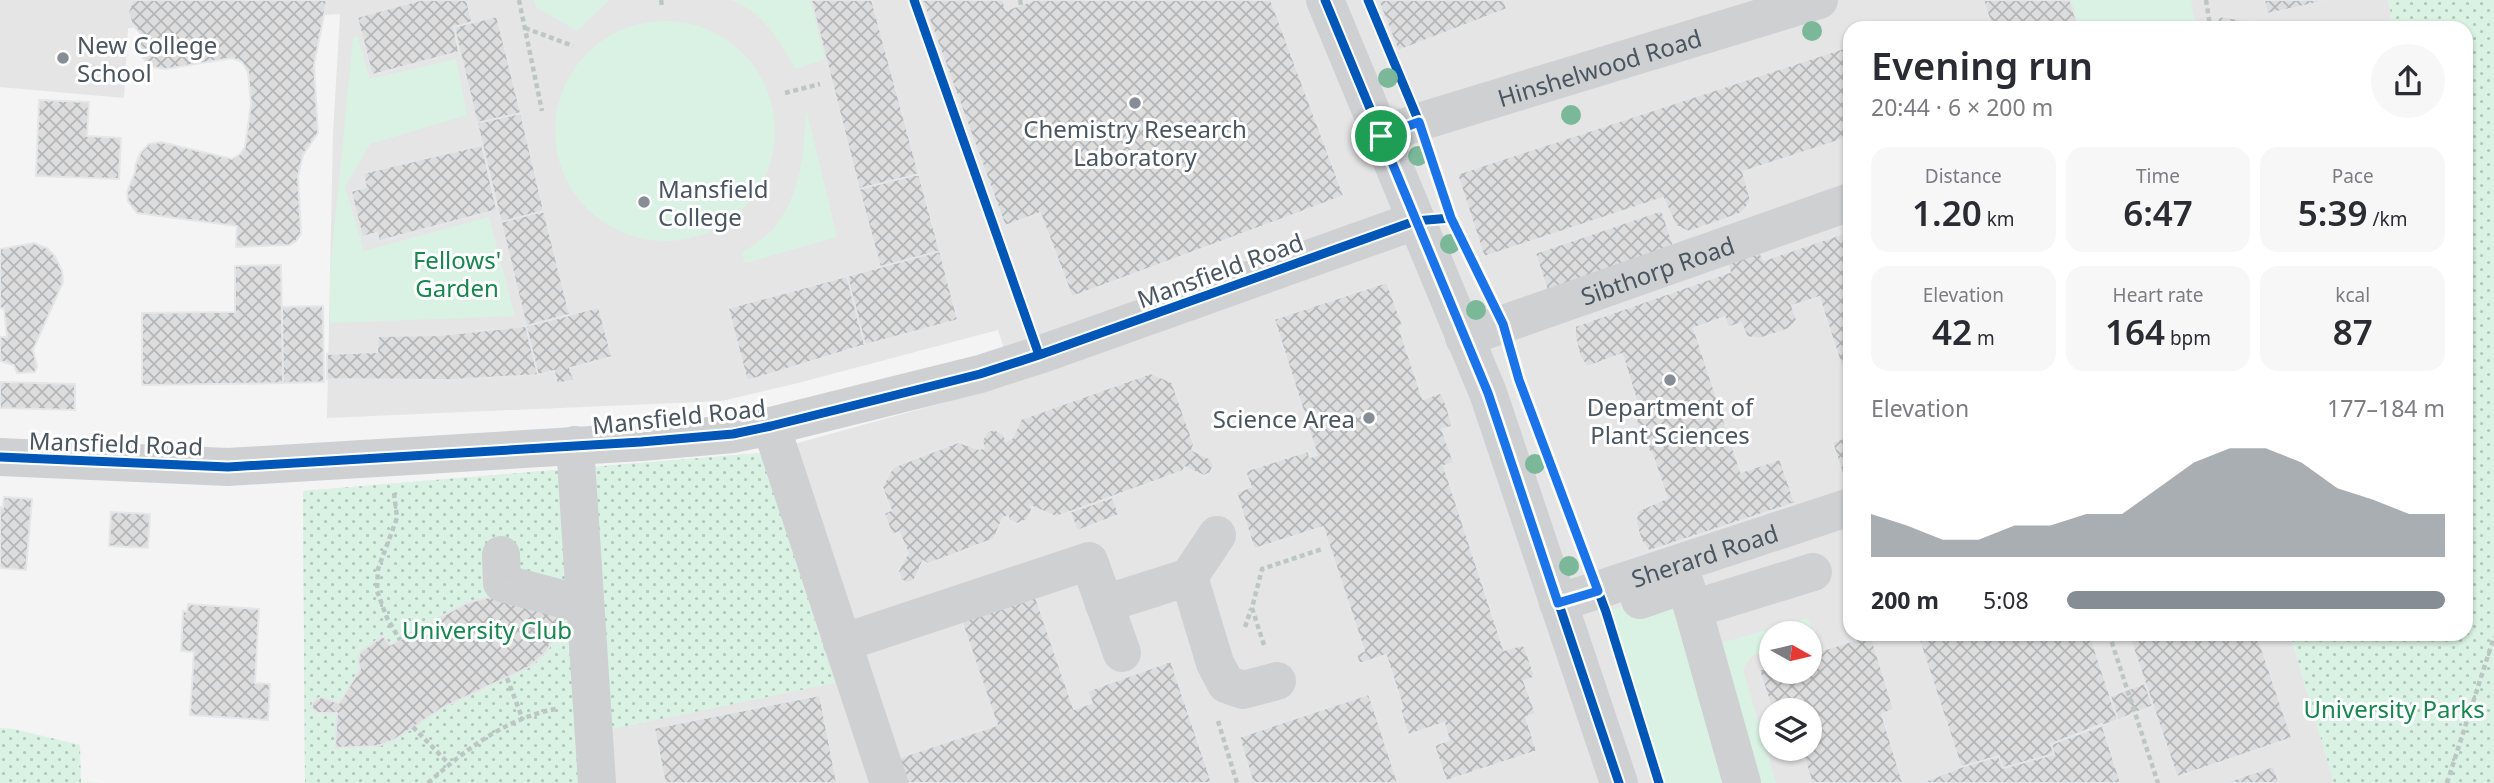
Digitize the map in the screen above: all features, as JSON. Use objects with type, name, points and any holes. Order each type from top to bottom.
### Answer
[{"type":"street","points":[[1325,0],[1488,393],[1619,783]]},
{"type":"street","name":"Hinshelwood Road","points":[[1381,136],[1419,122],[1819,0]]},
{"type":"street","name":"Sibthorp Road","points":[[1464,338],[1843,204]]},
{"type":"street","name":"Mansfield Road","points":[[0,457],[228,467],[733,434],[979,374],[1415,221]]},
{"type":"street","points":[[771,426],[889,783]]},
{"type":"street","points":[[575,445],[597,783]]},
{"type":"street","name":"Sherard Road","points":[[1562,615],[1843,510]]},
{"type":"street","points":[[1104,604],[1189,577],[1217,534]]},
{"type":"street","points":[[501,555],[502,583],[586,605]]},
{"type":"street","points":[[842,643],[1089,561],[1122,653]]},
{"type":"street","points":[[1693,609],[1813,572]]},
{"type":"street","points":[[1189,577],[1215,663],[1226,684],[1243,690],[1277,681]]},
{"type":"street","points":[[1562,615],[1685,584],[1742,783]]},
{"type":"path","points":[[519,0],[542,111]]},
{"type":"path","points":[[2206,0],[2209,21]]},
{"type":"path","points":[[524,27],[573,47]]},
{"type":"path","points":[[785,93],[820,84]]},
{"type":"path","points":[[390,457],[397,519],[378,569],[377,591],[387,618],[400,640]]},
{"type":"path","points":[[1277,681],[1252,608],[1262,569],[1322,549]]},
{"type":"path","points":[[2447,783],[2494,637]]},
{"type":"path","points":[[2111,641],[2158,783]]},
{"type":"path","points":[[507,678],[523,720]]},
{"type":"path","points":[[428,783],[478,742],[523,720],[546,711],[592,704]]},
{"type":"path","points":[[413,727],[449,764]]},
{"type":"shaded area","name":"Science Area","points":[[0,0],[2388,0],[2390,21],[1843,21],[1843,641],[2292,641],[2334,783],[305,783],[303,491],[761,453],[1015,383],[998,330],[722,401],[327,418],[333,133],[340,14],[128,28],[124,98],[0,87]]},
{"type":"green space","points":[[534,0],[609,0],[577,31],[536,7]]},
{"type":"green space","points":[[731,0],[811,0],[826,59],[795,69],[761,19]]},
{"type":"green space","points":[[2070,0],[2191,0],[2195,21],[2077,21]]},
{"type":"green space","name":"University Parks","points":[[2388,0],[2494,0],[2494,783],[2334,783],[2292,641],[2473,641],[2473,21],[2390,21]]},
{"type":"green space","points":[[665,21],[707,29],[743,53],[767,89],[775,131],[767,173],[743,209],[707,233],[665,241],[623,233],[587,209],[563,173],[555,131],[563,89],[587,53],[623,29]]},
{"type":"green space","name":"Fellows' Garden","points":[[357,36],[370,79],[456,59],[467,115],[370,144],[345,187],[364,251],[489,217],[515,316],[330,323],[330,271],[353,38]]},
{"type":"green space","points":[[806,108],[837,237],[745,263],[742,253],[773,229],[783,216],[796,187]]},
{"type":"green space","name":"University Club","points":[[761,453],[835,683],[603,731],[602,783],[305,783],[303,491]]},
{"type":"green space","points":[[1685,584],[1742,783],[1659,783],[1606,612]]},
{"type":"green space","points":[[1759,632],[1759,654],[1752,656],[1743,669],[1759,724],[1759,761],[1770,761],[1776,783],[1754,783],[1711,646]]},
{"type":"green space","points":[[0,728],[80,745],[81,782],[105,783],[0,783]]},
{"type":"building","points":[[133,0],[327,0],[314,65],[318,133],[303,155],[298,176],[301,233],[296,241],[289,245],[236,247],[237,226],[137,213],[128,201],[127,192],[136,163],[149,144],[161,142],[232,159],[240,154],[245,147],[251,104],[248,72],[242,62],[232,58],[166,69],[151,67],[143,58],[139,45],[140,33],[132,24],[128,12]]},
{"type":"building","points":[[420,0],[467,0],[472,22],[454,27],[459,52],[372,75],[357,17]]},
{"type":"building","points":[[811,0],[872,0],[919,174],[859,189]]},
{"type":"building","name":"Chemistry Research Laboratory","points":[[922,0],[1003,0],[1006,10],[1034,0],[1271,0],[1344,196],[1072,297],[1040,213],[1005,226]]},
{"type":"building","points":[[1378,0],[1504,0],[1507,9],[1398,51]]},
{"type":"building","points":[[1983,0],[2070,0],[2077,21],[1990,21]]},
{"type":"building","points":[[2264,0],[2331,0],[2267,14]]},
{"type":"building","points":[[497,16],[521,113],[477,123],[454,27]]},
{"type":"building","points":[[2218,16],[2251,21],[2218,21]]},
{"type":"building","points":[[1843,48],[1843,139],[1743,172],[1751,201],[1742,213],[1689,232],[1676,226],[1663,198],[1484,257],[1457,174]]},
{"type":"building","points":[[39,100],[89,102],[87,136],[121,138],[119,179],[36,176]]},
{"type":"building","points":[[521,113],[544,211],[501,222],[477,123]]},
{"type":"building","points":[[482,145],[497,210],[379,241],[377,233],[362,237],[351,191],[366,187],[363,173]]},
{"type":"building","points":[[919,174],[940,251],[880,267],[859,189]]},
{"type":"building","points":[[1662,210],[1676,253],[1549,296],[1535,253]]},
{"type":"building","points":[[544,211],[570,315],[526,326],[501,222]]},
{"type":"building","name":"Department of Plant Sciences","points":[[1843,233],[1843,371],[1819,297],[1792,306],[1797,320],[1789,329],[1759,339],[1747,337],[1741,323],[1728,328],[1725,317],[1694,328],[1741,472],[1780,459],[1795,503],[1649,551],[1641,540],[1636,524],[1637,511],[1667,498],[1652,454],[1643,444],[1636,423],[1639,409],[1622,354],[1587,367],[1580,357],[1575,326],[1730,272],[1726,260],[1758,249],[1764,260]]},
{"type":"building","points":[[34,243],[47,248],[55,256],[62,271],[63,282],[33,350],[37,366],[35,372],[17,373],[14,365],[0,361],[0,337],[7,337],[4,309],[0,308],[0,249]]},
{"type":"building","points":[[940,251],[958,320],[865,345],[847,276]]},
{"type":"building","points":[[281,265],[283,383],[142,385],[142,313],[235,312],[235,266]]},
{"type":"building","points":[[847,276],[865,345],[747,381],[728,308]]},
{"type":"building","points":[[1387,282],[1403,326],[1399,327],[1423,399],[1440,393],[1443,395],[1452,423],[1451,427],[1442,429],[1454,463],[1444,466],[1504,650],[1522,645],[1525,647],[1534,674],[1533,678],[1524,681],[1536,714],[1526,717],[1537,751],[1446,781],[1434,745],[1449,740],[1444,723],[1408,735],[1400,709],[1403,708],[1386,655],[1359,664],[1356,654],[1364,651],[1323,527],[1254,549],[1236,492],[1251,487],[1245,471],[1308,451],[1310,457],[1317,455],[1274,319]]},
{"type":"building","points":[[323,306],[324,382],[283,383],[282,307]]},
{"type":"building","points":[[599,307],[612,357],[570,368],[574,380],[557,384],[554,371],[538,375],[526,326]]},
{"type":"building","points":[[526,326],[538,375],[450,380],[327,379],[327,354],[377,352],[378,336],[442,335]]},
{"type":"building","points":[[1151,373],[1172,382],[1194,444],[1192,450],[1211,459],[1214,465],[1210,473],[1204,476],[1185,467],[1183,471],[1056,517],[1031,506],[1027,520],[1017,524],[1009,520],[1008,516],[1003,518],[994,539],[928,564],[923,561],[914,581],[907,583],[901,580],[898,571],[908,553],[899,532],[892,535],[884,513],[891,510],[882,487],[893,467],[958,442],[984,448],[982,441],[986,432],[994,429],[1004,434],[1006,441],[1012,438],[1021,419]]},
{"type":"building","points":[[0,382],[75,384],[75,410],[0,408]]},
{"type":"building","points":[[1843,438],[1843,476],[1832,442]]},
{"type":"building","points":[[4,497],[32,499],[26,570],[0,568],[0,507],[3,508]]},
{"type":"building","points":[[1113,497],[1119,515],[1077,531],[1070,512]]},
{"type":"building","points":[[111,512],[150,514],[148,548],[109,546]]},
{"type":"building","points":[[1034,592],[1074,709],[1092,703],[1087,691],[1171,661],[1212,783],[900,783],[892,760],[997,725],[960,617]]},
{"type":"building","name":"University Club","points":[[497,595],[556,613],[563,621],[547,651],[529,667],[442,708],[394,740],[378,746],[335,748],[337,713],[317,713],[312,708],[313,702],[321,697],[339,703],[360,669],[360,652],[383,636],[390,645],[466,603]]},
{"type":"building","points":[[188,604],[259,609],[255,683],[270,684],[268,720],[190,715],[194,652],[181,651],[183,611],[187,612]]},
{"type":"building","points":[[1852,641],[1873,641],[1894,710],[1882,714],[1903,783],[1812,783],[1805,761],[1822,761],[1822,698],[1768,698],[1764,684],[1822,684],[1822,650]]},
{"type":"building","points":[[1919,641],[2092,641],[2118,720],[2051,744],[2054,754],[2003,768],[1999,756],[1961,767]]},
{"type":"building","points":[[2131,641],[2259,641],[2292,738],[2177,777]]},
{"type":"building","points":[[2145,683],[2153,706],[2118,720],[2110,696]]},
{"type":"building","points":[[1369,694],[1398,783],[1253,783],[1239,737]]},
{"type":"building","points":[[820,695],[837,783],[665,783],[654,728]]},
{"type":"building","points":[[2102,724],[2121,783],[1920,783],[1999,756],[2003,768],[2054,754],[2051,744]]},
{"type":"building","points":[[2274,766],[2279,783],[2223,783]]},
{"type":"cycle path","points":[[914,0],[1039,355]]},
{"type":"cycle path","points":[[1325,0],[1488,393],[1619,783]]},
{"type":"cycle path","points":[[1368,0],[1419,122],[1451,218],[1503,324],[1519,380],[1606,612],[1659,783]]},
{"type":"cycle path","points":[[0,457],[228,467],[733,434],[980,374],[1415,221],[1451,218]]},
{"type":"place","name":"New College School","points":[[63,58]]},
{"type":"place","name":"Chemistry Research Laboratory","points":[[1135,103]]},
{"type":"place","name":"Mansfield College","points":[[644,202]]},
{"type":"place","name":"Department of Plant Sciences","points":[[1670,380]]},
{"type":"place","name":"Science Area","points":[[1369,418]]},
{"type":"route","points":[[1419,122],[1451,218],[1503,324],[1519,380],[1598,591],[1558,603],[1488,393],[1381,136],[1419,122]]}]
